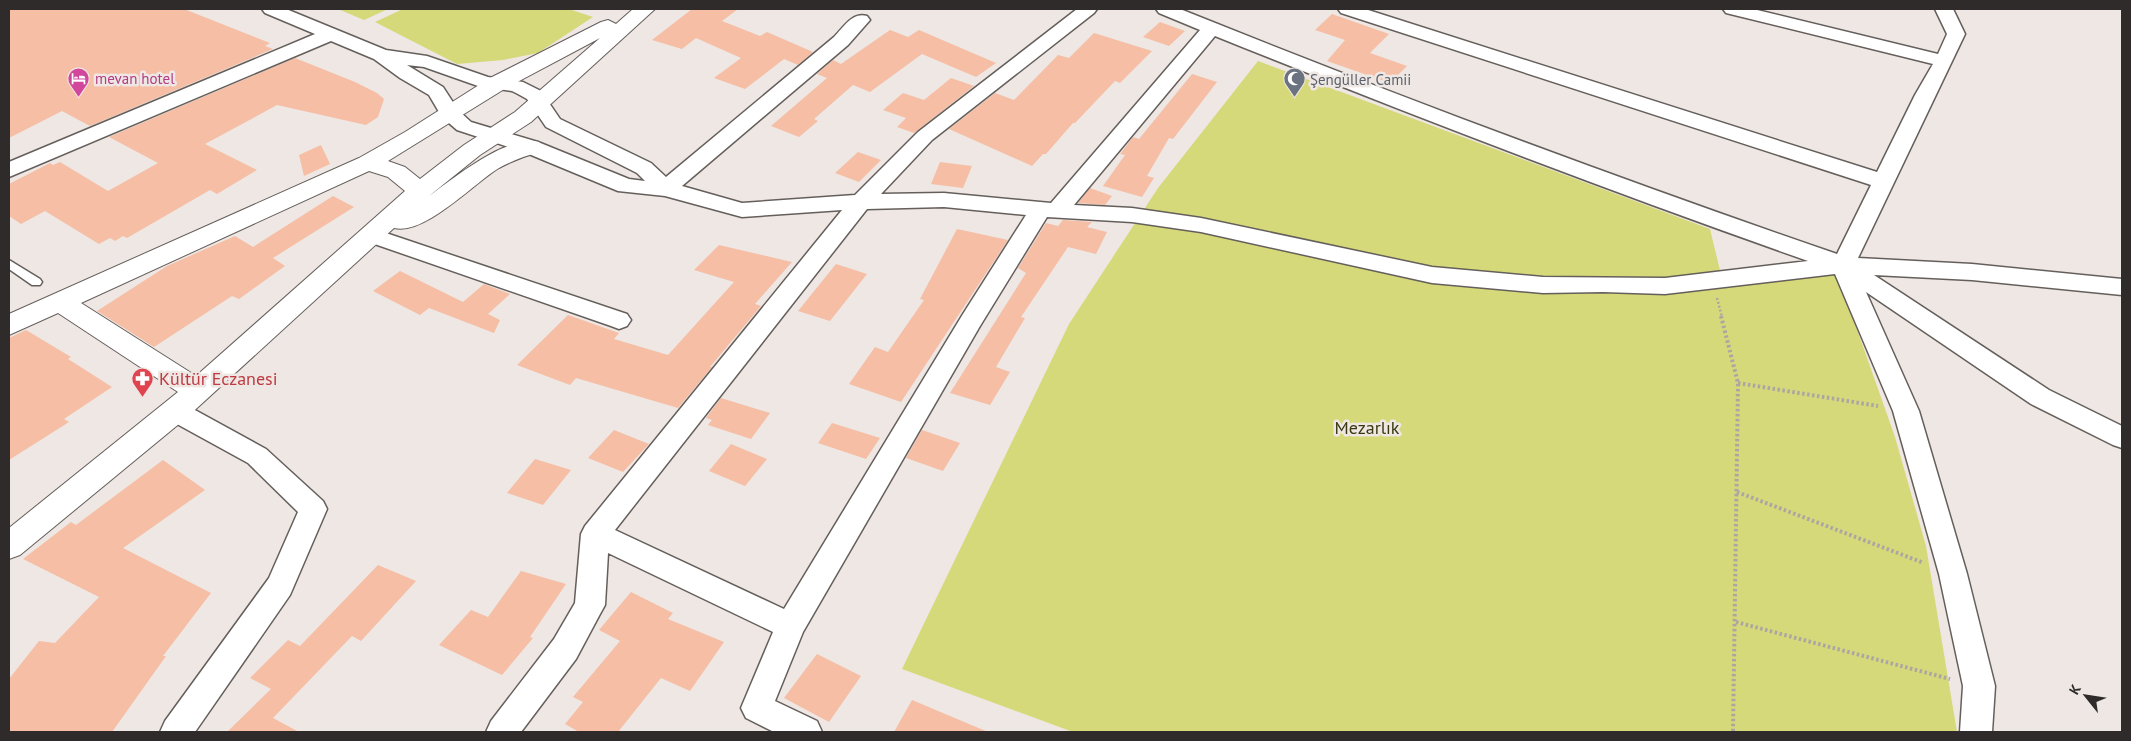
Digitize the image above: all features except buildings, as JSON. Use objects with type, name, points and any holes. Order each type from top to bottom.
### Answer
[{"type":"main road","points":[[9,325],[367,163],[498,83],[640,9]]},
{"type":"main road","points":[[9,546],[175,410],[419,192],[472,150],[517,121],[645,9]]},
{"type":"main road","points":[[371,235],[421,214],[490,164],[508,154],[531,147]]},
{"type":"main road","points":[[367,163],[397,171],[406,177],[419,192]]},
{"type":"main road","points":[[60,302],[197,391]]},
{"type":"street","points":[[271,9],[381,55],[407,74],[436,91],[445,103],[449,113],[464,126],[531,147],[626,186],[666,189],[742,210],[861,202],[944,200],[1049,211],[1132,215],[1202,225],[1432,275],[1543,285],[1665,286],[1843,264],[1972,272],[2122,287]]},
{"type":"street","points":[[502,732],[565,649],[590,605],[595,534],[861,202],[925,136],[1088,9]]},
{"type":"street","points":[[1165,9],[1390,100],[1662,202],[1843,264],[2040,397],[2122,438]]},
{"type":"street","points":[[1347,9],[1882,180]]},
{"type":"street","points":[[1732,9],[1944,61]]},
{"type":"street","points":[[1944,9],[1956,34],[1944,61],[1924,95],[1882,180],[1843,264],[1906,411],[1953,574],[1979,686],[1976,732]]},
{"type":"street","points":[[666,189],[841,41],[860,20]]},
{"type":"street","points":[[806,732],[757,708],[790,626],[971,320],[1049,211],[1211,28]]},
{"type":"street","points":[[9,170],[331,34]]},
{"type":"street","points":[[381,55],[427,62],[466,76],[516,86],[525,90],[534,95],[553,123],[644,168],[666,189]]},
{"type":"street","points":[[371,235],[620,320]]},
{"type":"street","points":[[175,410],[257,456],[313,509],[280,586],[176,732]]},
{"type":"street","points":[[595,534],[790,626]]},
{"type":"lane","points":[[9,264],[36,282]]},
{"type":"path","points":[[1713,280],[1738,383],[1733,732]]},
{"type":"path","points":[[1738,383],[1906,411]]},
{"type":"path","points":[[1737,492],[1953,574]]},
{"type":"path","points":[[1736,622],[1979,686]]},
{"type":"green space","points":[[338,9],[388,9],[364,20]]},
{"type":"green space","points":[[403,9],[569,9],[593,17],[538,53],[503,60],[457,64],[375,22]]},
{"type":"green space","name":"Mezarlık","points":[[1258,61],[1710,229],[1724,287],[1837,273],[1895,437],[1926,546],[1957,732],[1073,732],[902,669],[1069,324],[1158,188]]},
{"type":"place","name":"mevan hotel","points":[[79,97]]},
{"type":"place","name":"Şengüller Camii","points":[[1294,98]]},
{"type":"place","name":"Kültür Eczanesi","points":[[143,397]]}]
